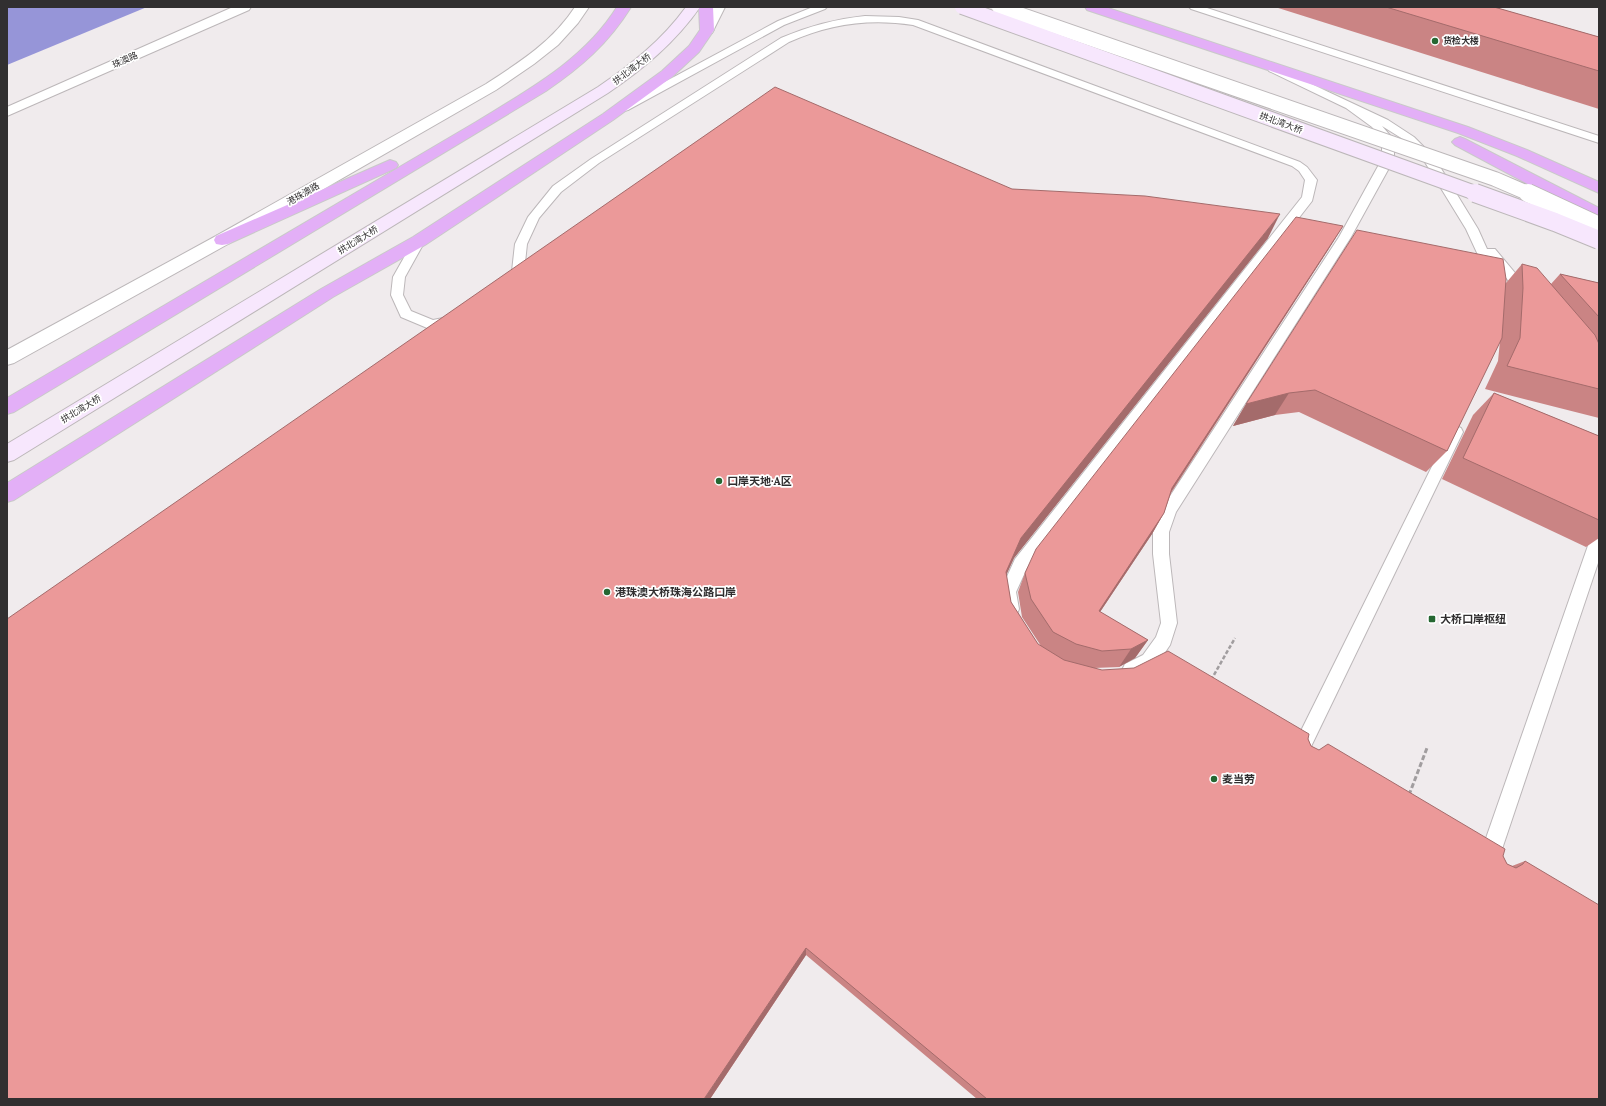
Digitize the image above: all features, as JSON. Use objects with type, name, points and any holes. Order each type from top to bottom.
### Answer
[{"type":"highway","points":[[7,407],[481,125],[567,69],[604,37],[618,19],[624,7]]},
{"type":"highway","points":[[7,494],[327,293],[419,241],[608,117],[666,74],[694,49],[707,30],[706,7]]},
{"type":"highway","points":[[1092,7],[1253,59],[1599,176]]},
{"type":"highway","points":[[1406,110],[1599,227]]},
{"type":"highway","points":[[222,240],[481,125]]},
{"type":"highway","points":[[1463,130],[1529,156],[1599,188]]},
{"type":"highway","points":[[1447,136],[1599,215]]},
{"type":"main road","name":"拱北湾大桥","points":[[7,454],[603,90],[632,70],[654,52],[672,35],[693,7]]},
{"type":"main road","name":"拱北湾大桥","points":[[962,7],[1555,222],[1599,240]]},
{"type":"street","name":"珠澳路","points":[[7,112],[244,7]]},
{"type":"street","name":"港珠澳路","points":[[7,358],[222,240],[484,91],[523,66],[548,47],[565,30],[582,7]]},
{"type":"street","points":[[707,30],[718,7]]},
{"type":"street","points":[[1003,8],[1495,179],[1544,200],[1599,227]]},
{"type":"lane","points":[[608,117],[781,23],[822,7]]},
{"type":"lane","points":[[992,7],[1003,8]]},
{"type":"lane","points":[[1194,7],[1599,140]]},
{"type":"lane","points":[[504,291],[518,272],[521,244],[534,217],[557,189],[595,161],[785,40],[810,30],[848,20],[890,18],[915,22],[1296,164],[1303,169],[1311,180],[1308,198],[1021,564],[1008,592],[1013,620]]},
{"type":"lane","points":[[1253,59],[1384,122],[1410,140],[1428,157],[1472,229],[1490,268],[1493,288]]},
{"type":"lane","points":[[1121,676],[1149,661],[1164,640],[1169,622],[1163,579],[1160,532],[1169,510],[1345,237],[1388,159],[1388,140],[1376,125],[1349,105]]},
{"type":"lane","points":[[1556,200],[1599,251]]},
{"type":"lane","points":[[1472,229],[1533,301]]},
{"type":"lane","points":[[419,241],[399,277],[397,295],[406,314],[432,325],[463,319]]},
{"type":"lane","points":[[1298,754],[1462,418]]},
{"type":"lane","points":[[1485,867],[1599,537]]},
{"type":"path","points":[[1209,684],[1234,638]]},
{"type":"path","points":[[1406,802],[1427,748]]},
{"type":"water","points":[[7,7],[147,7],[7,65]]},
{"type":"building","points":[[1386,7],[1494,7],[1599,37],[1599,71]]},
{"type":"building","name":"港珠澳大桥珠海公路口岸","points":[[775,87],[1012,189],[1145,196],[1280,214],[1021,538],[1006,572],[1011,602],[1038,644],[1064,660],[1102,670],[1134,668],[1168,651],[1309,734],[1308,739],[1311,746],[1319,750],[1328,744],[1505,849],[1503,856],[1507,864],[1516,868],[1525,861],[1599,905],[1599,1099],[987,1099],[806,948],[704,1099],[7,1099],[7,619]]},
{"type":"building","points":[[1296,217],[1343,226],[1172,488],[1164,513],[1099,611],[1148,640],[1131,649],[1102,651],[1076,644],[1053,632],[1031,599],[1025,573],[1036,549]]},
{"type":"building","points":[[1357,230],[1503,259],[1506,279],[1502,338],[1447,451],[1315,390],[1289,393],[1246,404]]},
{"type":"building","points":[[1522,264],[1537,268],[1595,335],[1599,344],[1599,389],[1507,366],[1520,338],[1523,288]]},
{"type":"building","points":[[1560,274],[1599,283],[1599,317]]},
{"type":"building","points":[[1494,393],[1599,436],[1599,520],[1463,458]]},
{"type":"place","name":"货检大楼","points":[[1435,41]]},
{"type":"place","name":"口岸天地·A区","points":[[719,481]]},
{"type":"place","name":"港珠澳大桥珠海公路口岸","points":[[607,592]]},
{"type":"place","name":"大桥口岸枢纽","points":[[1432,619]]},
{"type":"place","name":"麦当劳","points":[[1214,779]]}]
